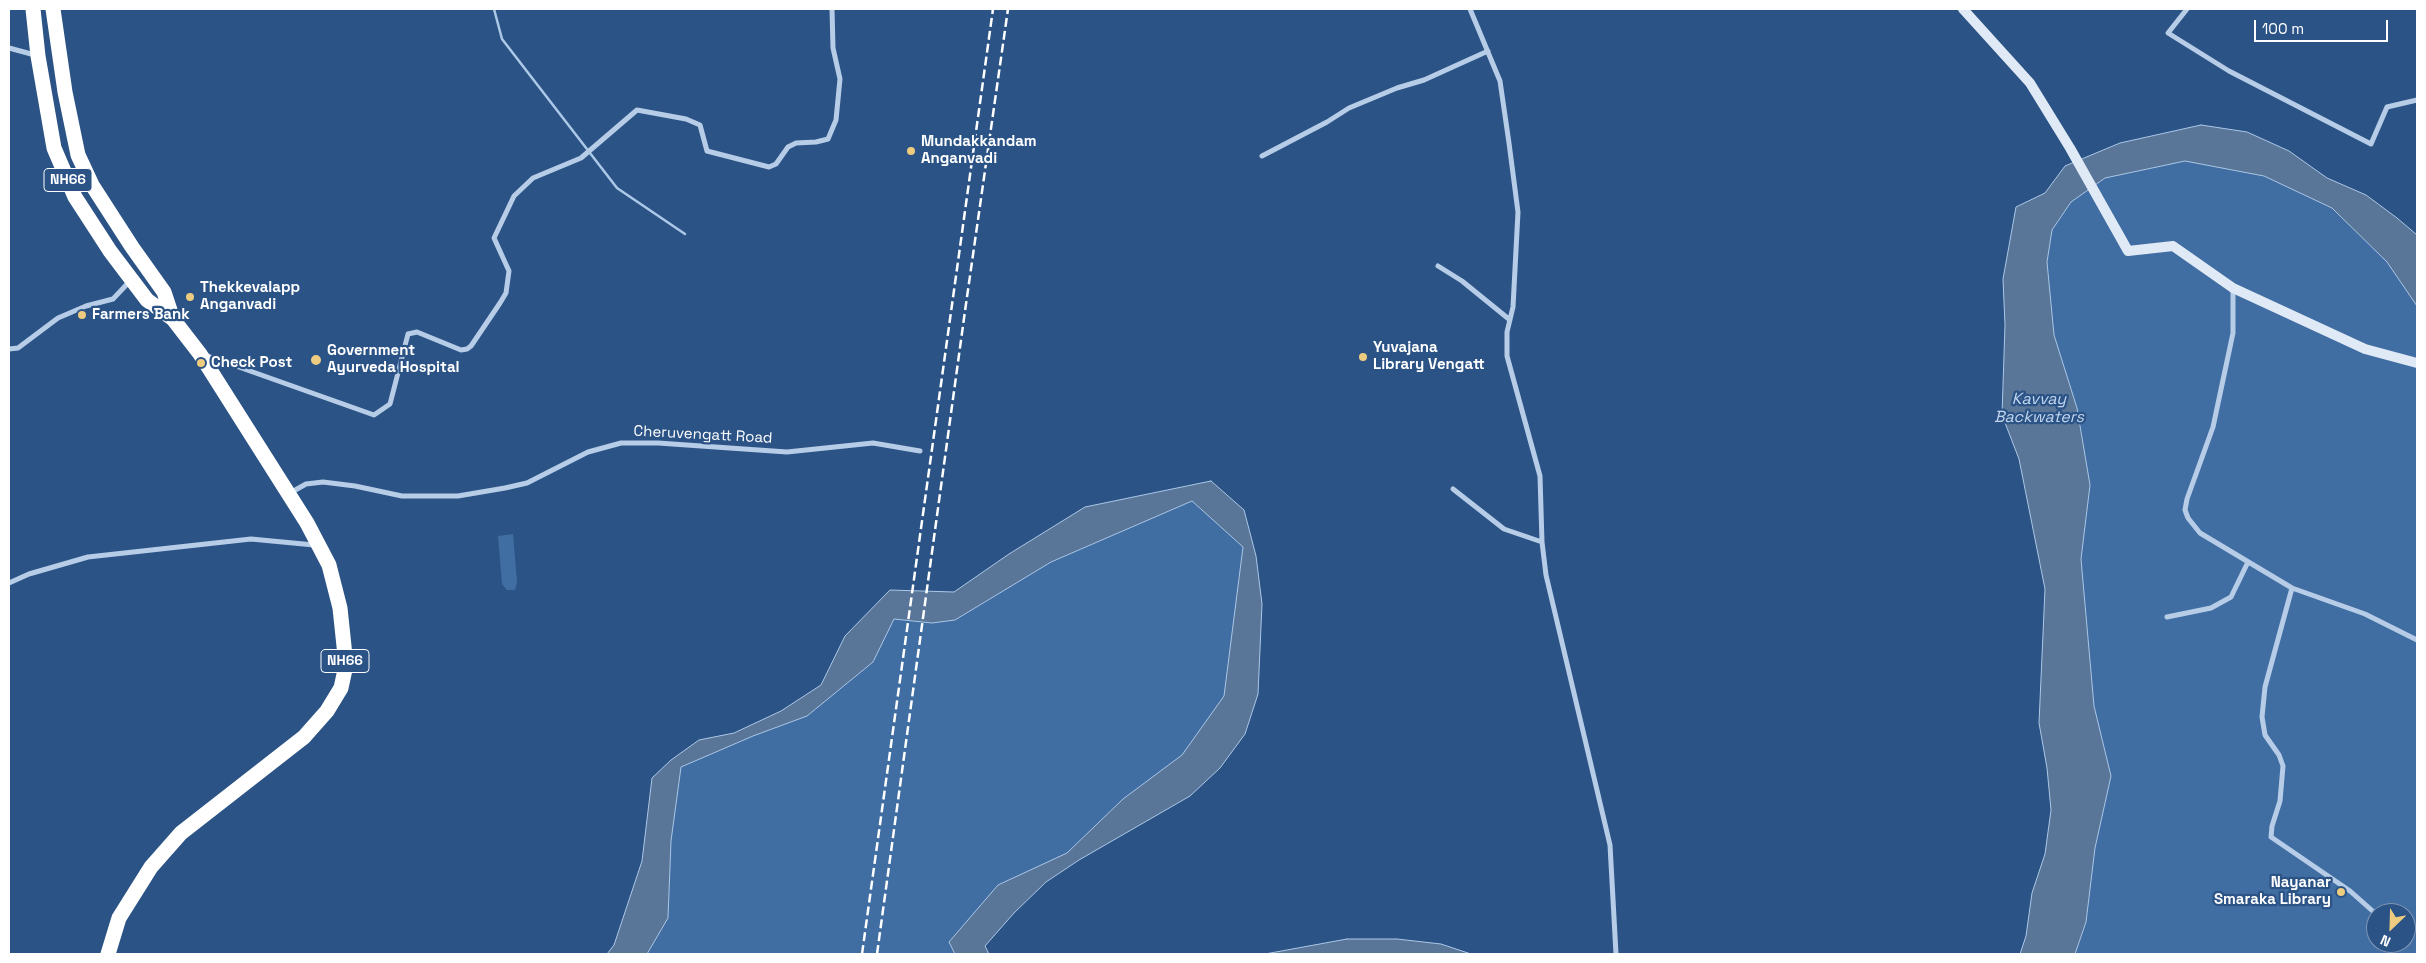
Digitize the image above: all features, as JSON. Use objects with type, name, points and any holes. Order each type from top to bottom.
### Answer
[{"type":"highway","name":"NH66","points":[[33,9],[38,56],[54,148],[75,197],[110,251],[146,300],[173,319],[200,354],[320,546],[329,565],[340,608],[346,664],[341,688],[327,711],[304,737],[181,833],[150,867],[119,918],[108,954]]},
{"type":"highway","name":"NH66","points":[[53,9],[65,92],[78,155],[92,185],[164,292],[173,319]]},
{"type":"street","points":[[200,354],[243,366],[374,415],[390,404],[408,334],[418,332],[461,350],[471,346],[506,293],[509,271],[494,238],[514,196],[534,178],[585,154],[637,110],[668,114],[700,125],[707,151],[769,167],[776,164],[788,147],[796,143],[828,139],[836,120],[840,79],[833,48],[832,9]]},
{"type":"street","points":[[1470,9],[1500,81],[1518,212],[1513,306],[1507,332],[1507,356],[1540,476],[1542,542],[1546,575],[1610,845],[1616,954]]},
{"type":"street","points":[[1963,9],[2030,83],[2070,148],[2128,251],[2173,246],[2233,288],[2365,349],[2417,363]]},
{"type":"street","points":[[2187,9],[2168,33],[2229,71],[2370,144],[2387,107],[2417,100]]},
{"type":"street","points":[[9,48],[38,56]]},
{"type":"street","points":[[1262,156],[1327,122],[1349,108],[1397,88],[1424,80],[1488,52]]},
{"type":"street","points":[[1438,266],[1462,280],[1510,320]]},
{"type":"street","points":[[9,349],[18,348],[58,318],[86,306],[113,300],[132,279]]},
{"type":"street","points":[[2233,288],[2233,333],[2213,428],[2187,499],[2185,510],[2188,518],[2200,533],[2292,588],[2365,614],[2417,640]]},
{"type":"street","name":"Cheruvengatt Road","points":[[287,495],[306,484],[323,482],[355,486],[402,496],[458,496],[528,483],[588,452],[621,443],[658,443],[787,452],[873,443],[920,451]]},
{"type":"street","points":[[1453,489],[1504,529],[1542,542]]},
{"type":"street","points":[[9,583],[29,574],[88,557],[190,544],[251,539],[320,546]]},
{"type":"street","points":[[2167,617],[2211,608],[2231,597],[2248,562]]},
{"type":"street","points":[[2292,588],[2265,686],[2262,717],[2265,736],[2279,755],[2283,766],[2280,801],[2272,826],[2271,837],[2350,891],[2366,905]]},
{"type":"shaded area","points":[[2185,161],[2264,176],[2332,208],[2387,262],[2417,306],[2417,954],[2075,954],[2086,922],[2095,848],[2111,776],[2094,706],[2081,559],[2090,485],[2077,408],[2054,335],[2047,262],[2052,230],[2071,202],[2105,178]]},
{"type":"shaded area","points":[[1192,501],[1243,547],[1224,696],[1182,755],[1123,799],[1067,853],[998,885],[949,942],[955,954],[647,954],[668,918],[671,841],[681,767],[753,736],[807,716],[873,662],[894,619],[932,623],[955,620],[1051,562]]},
{"type":"shaded area","points":[[513,534],[517,582],[515,590],[507,590],[502,584],[498,536]]},
{"type":"water","name":"Kavvay Backwaters","points":[[2201,125],[2247,132],[2289,151],[2327,178],[2366,195],[2397,218],[2417,235],[2417,306],[2387,262],[2332,208],[2264,176],[2185,161],[2105,178],[2071,202],[2052,230],[2047,262],[2054,335],[2077,408],[2090,485],[2081,559],[2094,706],[2111,776],[2095,848],[2086,922],[2075,954],[2020,954],[2026,936],[2032,893],[2045,854],[2051,810],[2047,768],[2039,723],[2045,589],[2019,459],[2002,415],[2005,325],[2003,279],[2016,207],[2045,193],[2065,166],[2120,143]]},
{"type":"water","points":[[1211,481],[1244,510],[1256,556],[1262,604],[1258,694],[1245,734],[1220,768],[1190,796],[1079,860],[1046,882],[1014,913],[985,946],[989,954],[955,954],[949,942],[998,885],[1067,853],[1123,799],[1182,755],[1224,696],[1243,547],[1192,501],[1051,562],[955,620],[932,623],[894,619],[873,662],[807,716],[753,736],[681,767],[671,841],[668,918],[647,954],[607,954],[614,945],[642,861],[652,778],[671,760],[699,740],[734,733],[781,711],[821,685],[845,636],[890,590],[954,592],[1009,554],[1085,507]]},
{"type":"water","points":[[1347,939],[1397,939],[1441,944],[1471,954],[1265,954]]},
{"type":"waterway","points":[[494,9],[502,39],[617,188],[685,234]]},
{"type":"railway","points":[[862,954],[993,9]]},
{"type":"railway","points":[[877,954],[1008,9]]},
{"type":"place","name":"Mundakkandam Anganvadi","points":[[911,151]]},
{"type":"place","name":"Thekkevalapp Anganvadi","points":[[190,297]]},
{"type":"place","name":"Farmers Bank","points":[[82,315]]},
{"type":"place","name":"Yuvajana Library Vengatt","points":[[1363,357]]},
{"type":"place","name":"Government Ayurveda Hospital","points":[[316,360]]},
{"type":"place","name":"Check Post","points":[[201,363]]},
{"type":"place","name":"Nayanar Smaraka Library","points":[[2341,892]]}]
